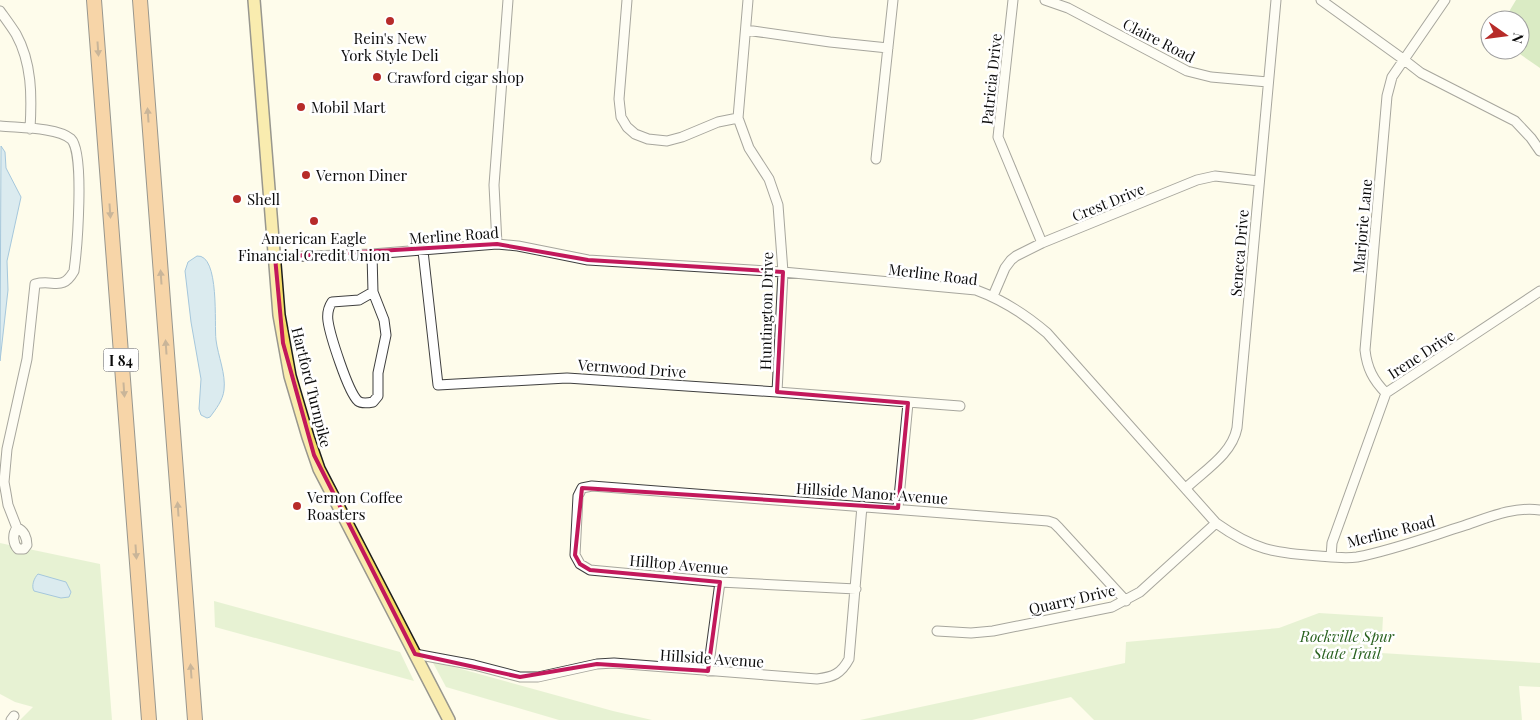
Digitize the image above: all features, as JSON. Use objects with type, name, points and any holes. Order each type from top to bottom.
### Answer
[{"type":"highway","name":"I 84","points":[[94,0],[149,720]]},
{"type":"highway","points":[[140,0],[195,720]]},
{"type":"highway","points":[[144,63],[149,40],[149,0]]},
{"type":"main road","name":"Hartford Turnpike","points":[[254,0],[274,258],[283,343],[295,393],[314,455],[345,522],[449,720]]},
{"type":"street","points":[[497,244],[494,185],[508,0]]},
{"type":"street","points":[[627,0],[619,100],[621,117],[627,127],[635,134],[648,139],[667,141],[718,122],[738,118]]},
{"type":"street","name":"Huntington Drive","points":[[748,0],[738,118],[749,148],[769,179],[778,205],[783,272],[777,392]]},
{"type":"street","points":[[876,159],[893,0]]},
{"type":"street","name":"Patricia Drive","points":[[1014,0],[998,137],[1042,243]]},
{"type":"street","name":"Claire Road","points":[[1045,0],[1068,8],[1188,71],[1211,77],[1268,82]]},
{"type":"street","name":"Seneca Drive","points":[[1186,488],[1229,449],[1235,437],[1239,415],[1276,0]]},
{"type":"street","points":[[1321,0],[1403,58],[1421,73],[1515,121],[1531,138],[1540,152]]},
{"type":"street","name":"Marjorie Lane","points":[[1386,393],[1370,373],[1366,363],[1365,350],[1386,96],[1392,78],[1403,58],[1445,0]]},
{"type":"street","points":[[0,11],[15,33],[25,54],[30,79],[30,129]]},
{"type":"street","points":[[746,30],[888,48]]},
{"type":"street","points":[[0,126],[60,133],[72,140],[77,152],[79,183],[74,271],[70,279],[64,283],[41,282],[35,284],[27,359],[7,449],[4,482],[7,500],[16,528]]},
{"type":"street","name":"Crest Drive","points":[[993,296],[1005,268],[1011,260],[1042,243],[1197,180],[1215,176],[1259,181]]},
{"type":"street","name":"Merline Road","points":[[274,258],[372,254],[497,244],[518,246],[588,260],[783,272],[976,290],[993,296],[1028,316],[1047,333],[1216,523],[1235,537],[1257,547],[1277,552],[1331,557],[1355,557],[1389,549],[1507,512],[1540,510]]},
{"type":"street","name":"Vernwood Drive","points":[[423,250],[438,386],[567,378],[960,406]]},
{"type":"street","points":[[372,254],[373,292],[384,320],[386,336],[378,373],[378,396],[373,402],[367,404],[359,402],[353,394],[334,345],[327,320],[328,308],[332,302],[359,300],[373,292]]},
{"type":"street","name":"Irene Drive","points":[[1331,557],[1332,543],[1386,393],[1540,291]]},
{"type":"street","points":[[898,508],[908,403]]},
{"type":"street","name":"Hillside Manor Avenue","points":[[582,488],[592,486],[1048,520],[1059,528],[1126,601]]},
{"type":"street","name":"Hilltop Avenue","points":[[582,488],[578,496],[575,555],[580,564],[590,570],[720,582],[856,589]]},
{"type":"street","name":"Hillside Avenue","points":[[415,654],[474,665],[520,677],[538,677],[597,664],[614,664],[708,672],[817,679],[832,678],[844,668],[849,659],[862,506]]},
{"type":"street","name":"Quarry Drive","points":[[937,631],[971,633],[993,631],[1112,607],[1140,592],[1216,523]]},
{"type":"street","points":[[708,672],[720,582]]},
{"type":"highlighted area","points":[[497,244],[588,260],[783,272],[777,392],[908,403],[898,508],[582,488],[575,555],[580,564],[590,570],[720,582],[708,671],[597,664],[520,677],[415,654],[314,455],[283,343],[275,257]]},
{"type":"green space","points":[[1516,0],[1540,0],[1540,68],[1528,60],[1530,60],[1530,10],[1510,10]]},
{"type":"green space","points":[[0,543],[100,564],[112,720],[20,720],[33,707],[15,702],[0,694]]},
{"type":"green space","points":[[214,601],[400,652],[414,681],[215,627]]},
{"type":"green space","name":"Rockville Spur State Trail","points":[[1319,613],[1383,617],[1381,653],[1540,663],[1540,687],[1519,686],[1522,720],[1094,720],[1071,697],[972,720],[860,720],[1125,663],[1126,642],[1279,628]]},
{"type":"green space","points":[[432,661],[652,720],[559,720],[446,687]]},
{"type":"water","points":[[1,146],[5,152],[6,168],[21,197],[7,261],[8,290],[0,361]]},
{"type":"water","points":[[197,256],[204,258],[213,278],[216,340],[224,384],[221,401],[210,417],[207,418],[201,415],[199,409],[201,379],[191,322],[185,271],[188,262]]},
{"type":"water","points":[[38,574],[66,582],[71,592],[69,597],[61,598],[34,591],[33,582]]},
{"type":"place","name":"Rein's New York Style Deli","points":[[390,21]]},
{"type":"place","name":"Crawford cigar shop","points":[[377,77]]},
{"type":"place","name":"Mobil Mart","points":[[301,107]]},
{"type":"place","name":"Vernon Diner","points":[[306,175]]},
{"type":"place","name":"Shell","points":[[237,199]]},
{"type":"place","name":"American Eagle Financial Credit Union","points":[[314,221]]},
{"type":"place","name":"Vernon Coffee Roasters","points":[[297,506]]}]
